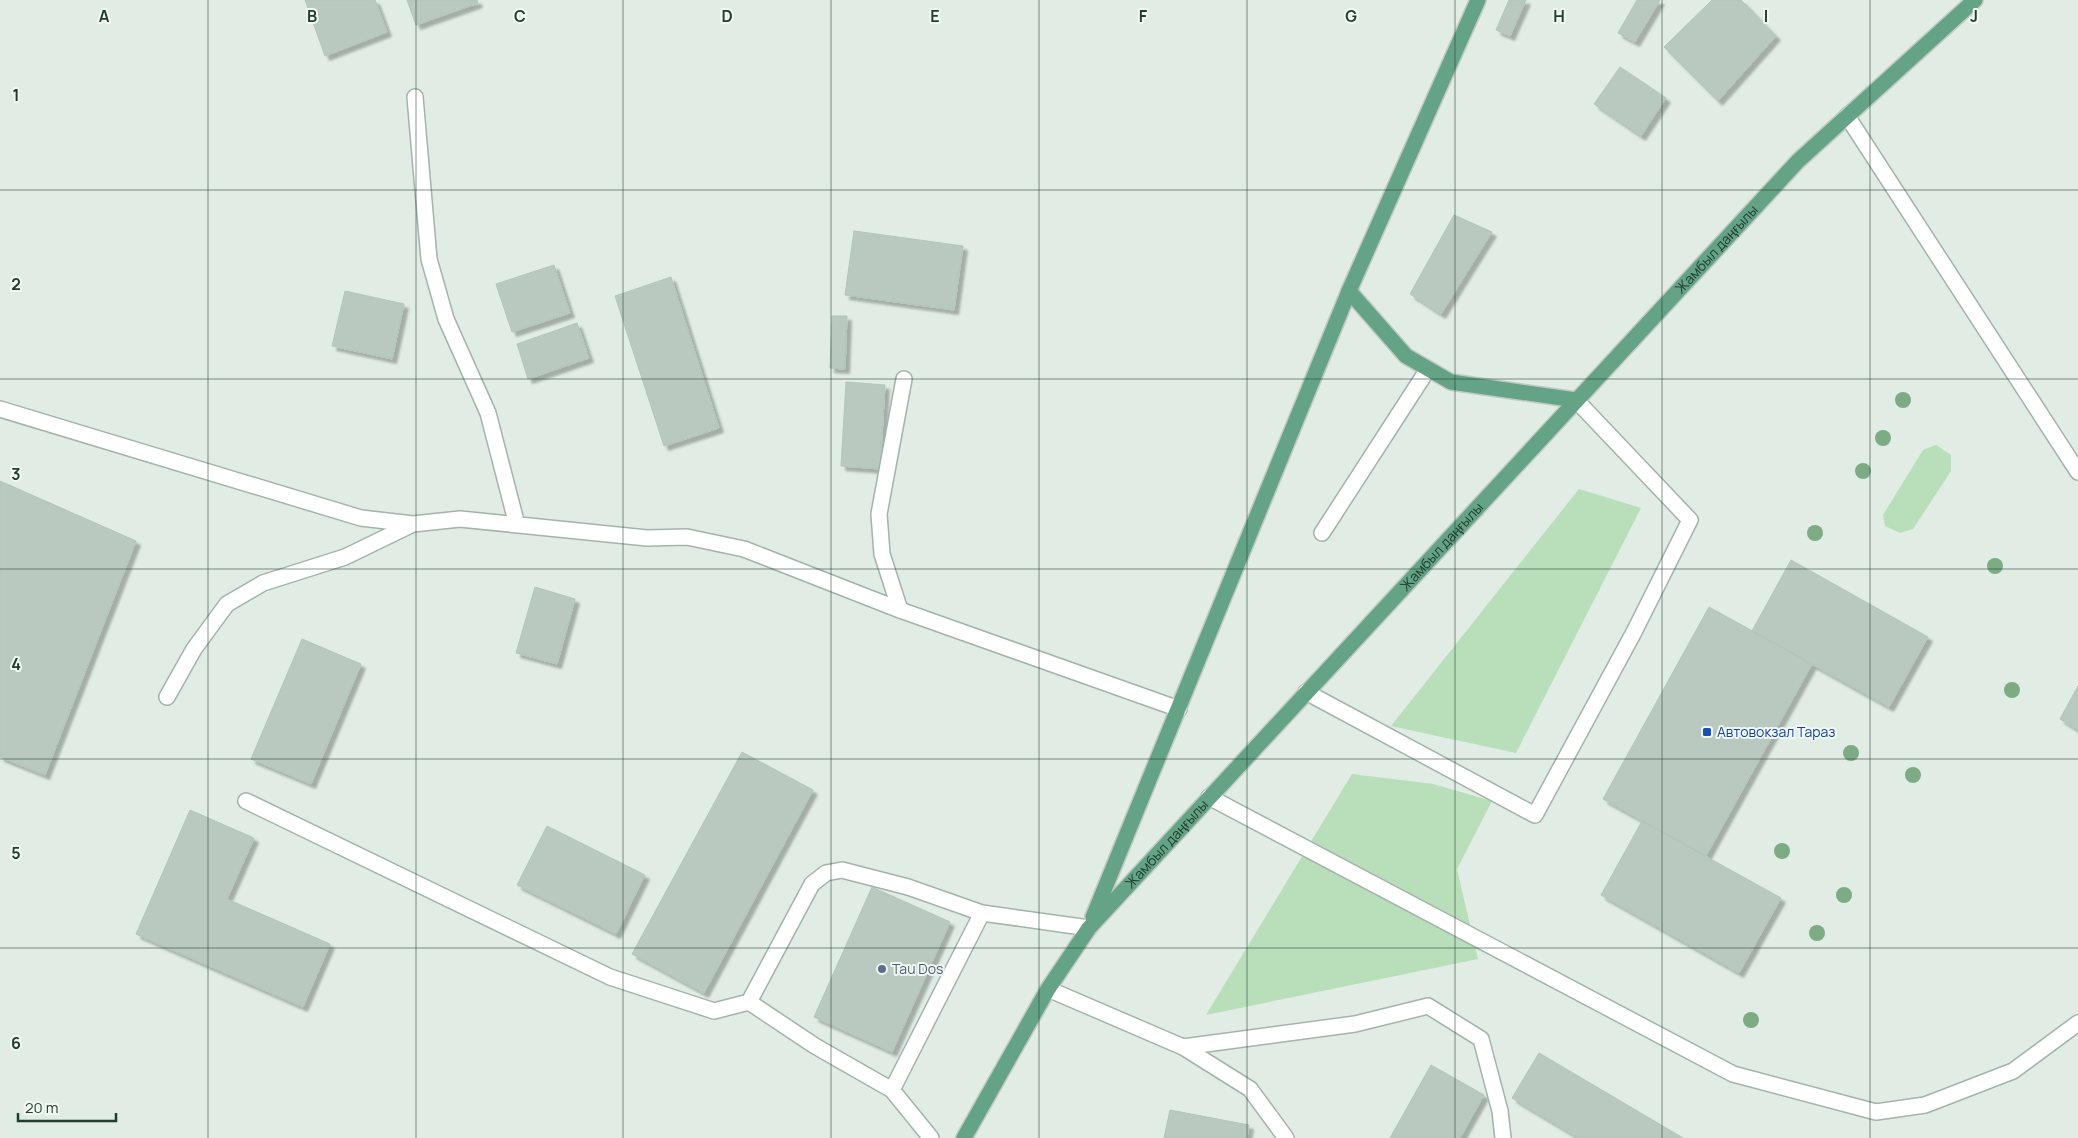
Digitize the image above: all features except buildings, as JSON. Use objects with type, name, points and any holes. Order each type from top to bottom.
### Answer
[{"type":"main road","points":[[1089,928],[1349,291],[1478,0]]},
{"type":"main road","name":"Жамбыл даңғылы","points":[[964,1138],[1048,989],[1089,928],[1798,161],[1975,0]]},
{"type":"main road","points":[[1349,291],[1406,356],[1451,382],[1576,400]]},
{"type":"street","points":[[415,97],[429,259],[446,319],[488,412],[517,525]]},
{"type":"street","points":[[1847,116],[2078,472]]},
{"type":"street","points":[[1322,534],[1428,369]]},
{"type":"street","points":[[900,610],[882,554],[879,514],[904,379]]},
{"type":"street","points":[[1306,692],[1535,815],[1634,632],[1690,520],[1576,400]]},
{"type":"street","points":[[0,409],[361,518],[414,524],[460,519],[647,538],[687,537],[744,549],[900,610],[1179,709]]},
{"type":"street","points":[[167,697],[194,649],[228,604],[263,583],[345,557],[414,524]]},
{"type":"street","points":[[1209,797],[1733,1074],[1876,1112],[1925,1105],[2013,1071],[2078,1023]]},
{"type":"street","points":[[246,801],[610,977],[714,1012],[749,1002],[812,884],[826,872],[842,870],[899,884],[982,913],[1089,928]]},
{"type":"street","points":[[892,1090],[982,913]]},
{"type":"street","points":[[1048,989],[1183,1047],[1250,1089],[1286,1138]]},
{"type":"street","points":[[749,1002],[815,1046],[892,1090],[931,1138]]},
{"type":"street","points":[[1183,1047],[1355,1024],[1428,1006],[1481,1039],[1500,1111],[1503,1138]]},
{"type":"green space","points":[[1936,445],[1951,455],[1951,471],[1913,529],[1900,533],[1885,526],[1883,515],[1923,450]]},
{"type":"green space","points":[[1579,489],[1641,508],[1516,753],[1391,726]]},
{"type":"green space","points":[[1352,774],[1433,784],[1492,801],[1457,869],[1478,959],[1206,1015]]},
{"type":"place","name":"Автовокзал Тараз","points":[[1707,732]]},
{"type":"place","name":"Tau Dos","points":[[882,969]]}]
